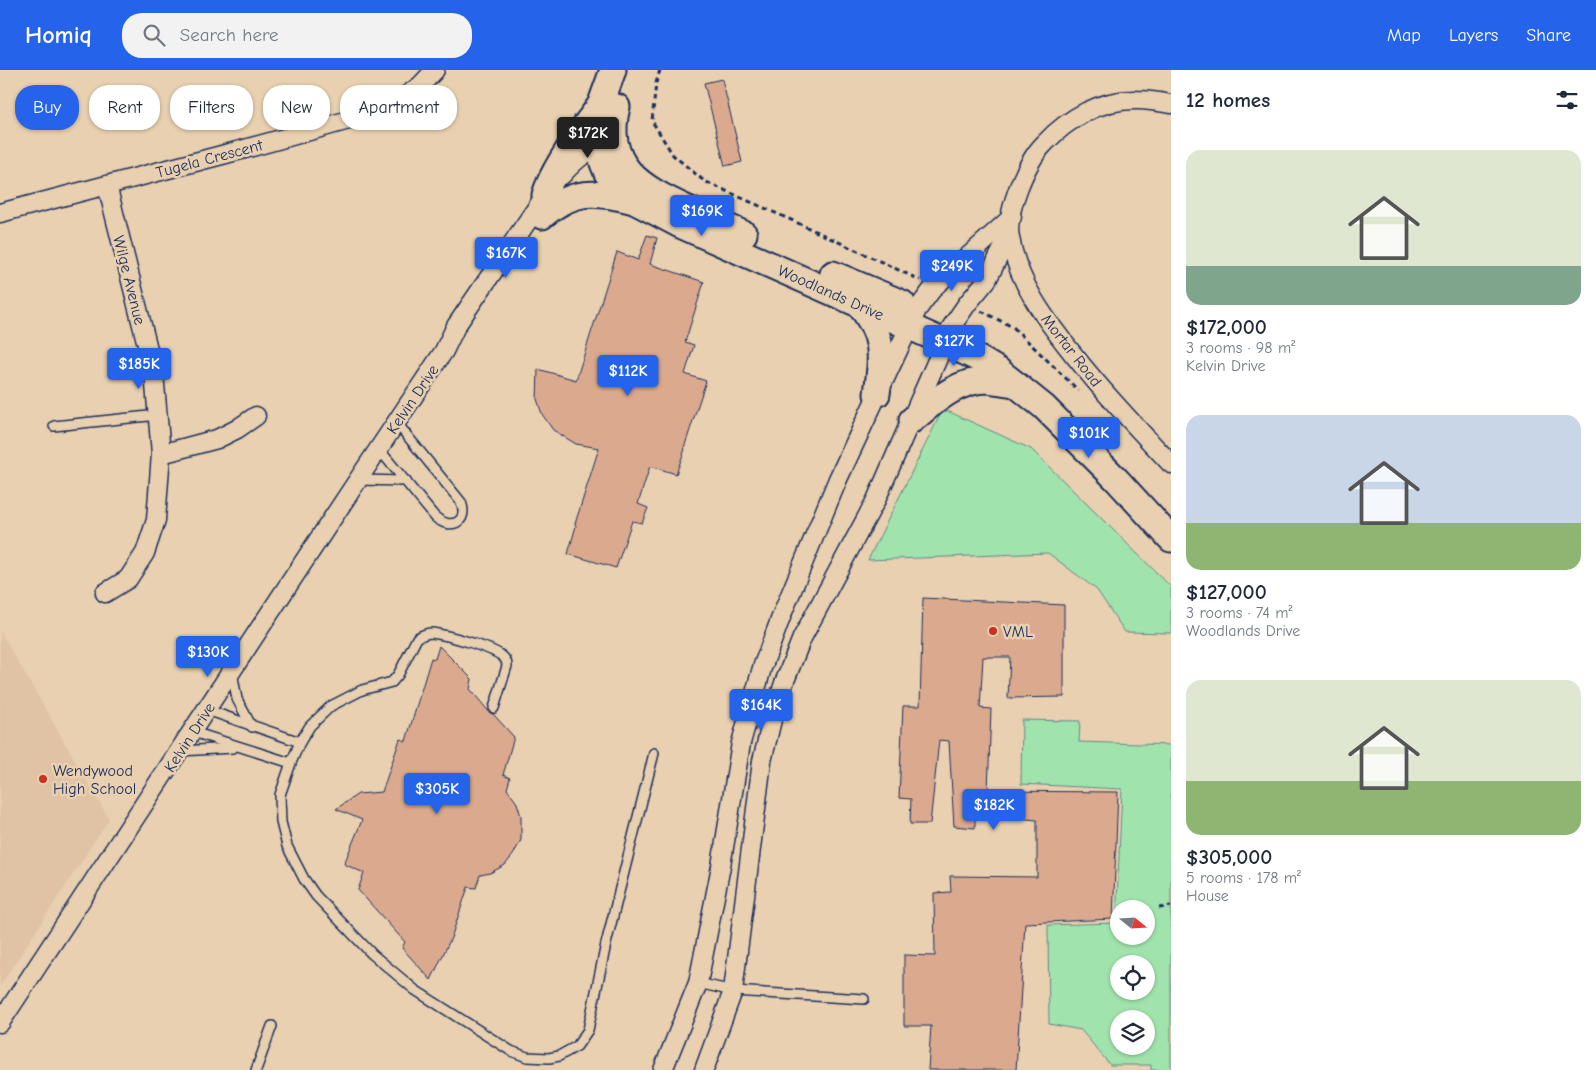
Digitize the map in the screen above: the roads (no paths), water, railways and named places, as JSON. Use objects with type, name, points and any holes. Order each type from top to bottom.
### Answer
[{"type":"main road","points":[[607,146],[596,128],[600,106],[613,70]]},
{"type":"main road","points":[[607,146],[626,70]]},
{"type":"main road","points":[[600,106],[547,188],[543,206],[587,194],[614,196],[634,202]]},
{"type":"main road","name":"Woodlands Drive","points":[[607,146],[607,173],[622,192],[634,202],[694,231],[858,303],[913,318]]},
{"type":"main road","name":"Woodlands Drive","points":[[607,146],[620,158],[634,178],[655,194],[751,238],[913,318],[948,334],[991,349],[1026,373],[1102,443],[1171,527]]},
{"type":"main road","points":[[858,303],[871,321],[879,341],[881,355],[876,394]]},
{"type":"main road","name":"Woodlands Drive","points":[[948,334],[978,359],[1018,385],[1044,407],[1116,479],[1171,539]]},
{"type":"main road","points":[[912,420],[951,390],[963,384],[988,380],[1018,385]]},
{"type":"street","name":"Tugela Crescent","points":[[0,213],[349,120],[406,96],[421,85],[435,70]]},
{"type":"street","name":"Mortar Road","points":[[1171,104],[1136,100],[1118,101],[1093,108],[1066,123],[1038,150],[1027,167],[1018,191],[1009,236],[1023,280],[1046,320],[1089,374],[1171,464]]},
{"type":"street","name":"Kelvin Drive","points":[[0,1024],[378,448],[444,351],[461,318],[571,165],[607,146]]},
{"type":"street","name":"Wilge Avenue","points":[[104,594],[128,579],[145,554],[156,520],[161,454],[154,373],[107,185]]},
{"type":"street","points":[[663,1070],[698,983],[722,866],[740,742],[762,668],[783,612],[838,479],[913,318],[934,287],[1012,217]]},
{"type":"street","points":[[704,1070],[733,991],[762,761],[772,720],[784,683],[802,638],[876,500],[948,334],[967,304],[987,280],[1009,236]]},
{"type":"street","points":[[161,454],[217,439],[237,429],[256,416]]},
{"type":"lane","points":[[54,426],[158,415]]},
{"type":"lane","points":[[378,448],[439,520],[450,525],[457,522],[463,512],[461,502],[396,422]]},
{"type":"lane","points":[[358,480],[406,482]]},
{"type":"lane","points":[[494,708],[507,666],[506,660],[502,656],[471,643],[432,634],[423,634],[417,638],[398,675],[392,682],[362,690],[331,706],[310,726],[290,763],[280,795],[281,822],[287,846],[304,879],[316,896],[372,954],[415,990],[511,1051],[528,1057],[549,1058],[559,1056],[577,1046],[588,1030],[606,944],[654,754]]},
{"type":"lane","points":[[232,671],[237,699],[252,727]]},
{"type":"lane","points":[[207,710],[300,742]]},
{"type":"lane","points":[[193,732],[290,763]]},
{"type":"lane","points":[[180,751],[236,747]]},
{"type":"lane","points":[[698,983],[733,991],[864,999]]},
{"type":"lane","points":[[256,1070],[272,1026]]},
{"type":"place","name":"VML","points":[[993,631]]},
{"type":"place","name":"Wendywood High School","points":[[43,779]]}]
